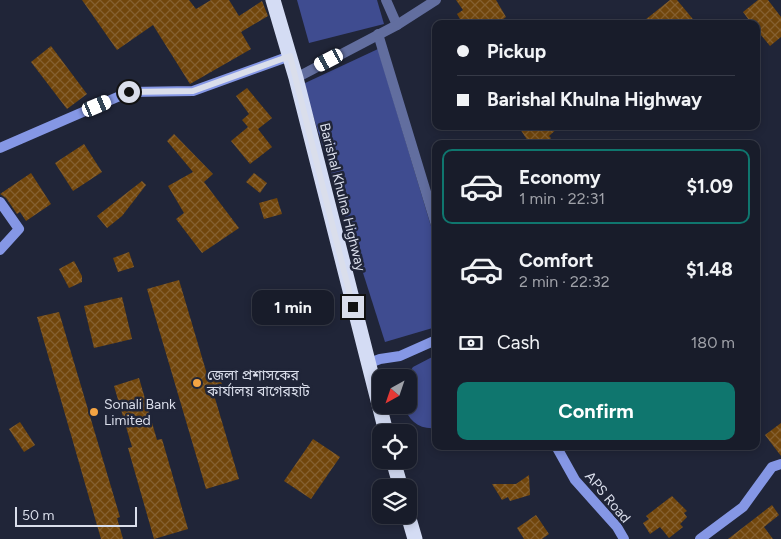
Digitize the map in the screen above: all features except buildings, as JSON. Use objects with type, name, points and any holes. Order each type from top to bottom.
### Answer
[{"type":"highway","name":"Barishal Khulna Highway","points":[[273,0],[296,78],[384,424]]},
{"type":"highway","points":[[411,524],[415,539]]},
{"type":"street","points":[[386,0],[398,25]]},
{"type":"street","points":[[296,78],[398,25],[436,0]]},
{"type":"street","points":[[378,34],[432,212]]},
{"type":"street","points":[[0,148],[129,92],[193,91],[290,56]]},
{"type":"street","points":[[0,202],[19,230],[0,250]]},
{"type":"street","points":[[367,364],[380,359],[400,356],[432,342]]},
{"type":"street","name":"APS Road","points":[[558,450],[575,480],[617,527],[624,539]]},
{"type":"street","points":[[700,539],[743,507],[772,467],[781,464]]},
{"type":"water","points":[[297,0],[377,0],[384,24],[309,43]]},
{"type":"water","points":[[378,49],[432,230],[432,328],[385,342],[303,84]]},
{"type":"water","points":[[432,357],[432,428],[420,426],[407,414],[418,414],[418,369],[412,369]]},
{"type":"place","name":"জেলা প্রশাসকের কার্যালয় বাগেরহাট","points":[[197,383]]},
{"type":"place","name":"Sonali Bank Limited","points":[[94,412]]},
{"type":"route","points":[[129,92],[193,91],[290,56],[353,307]]}]
